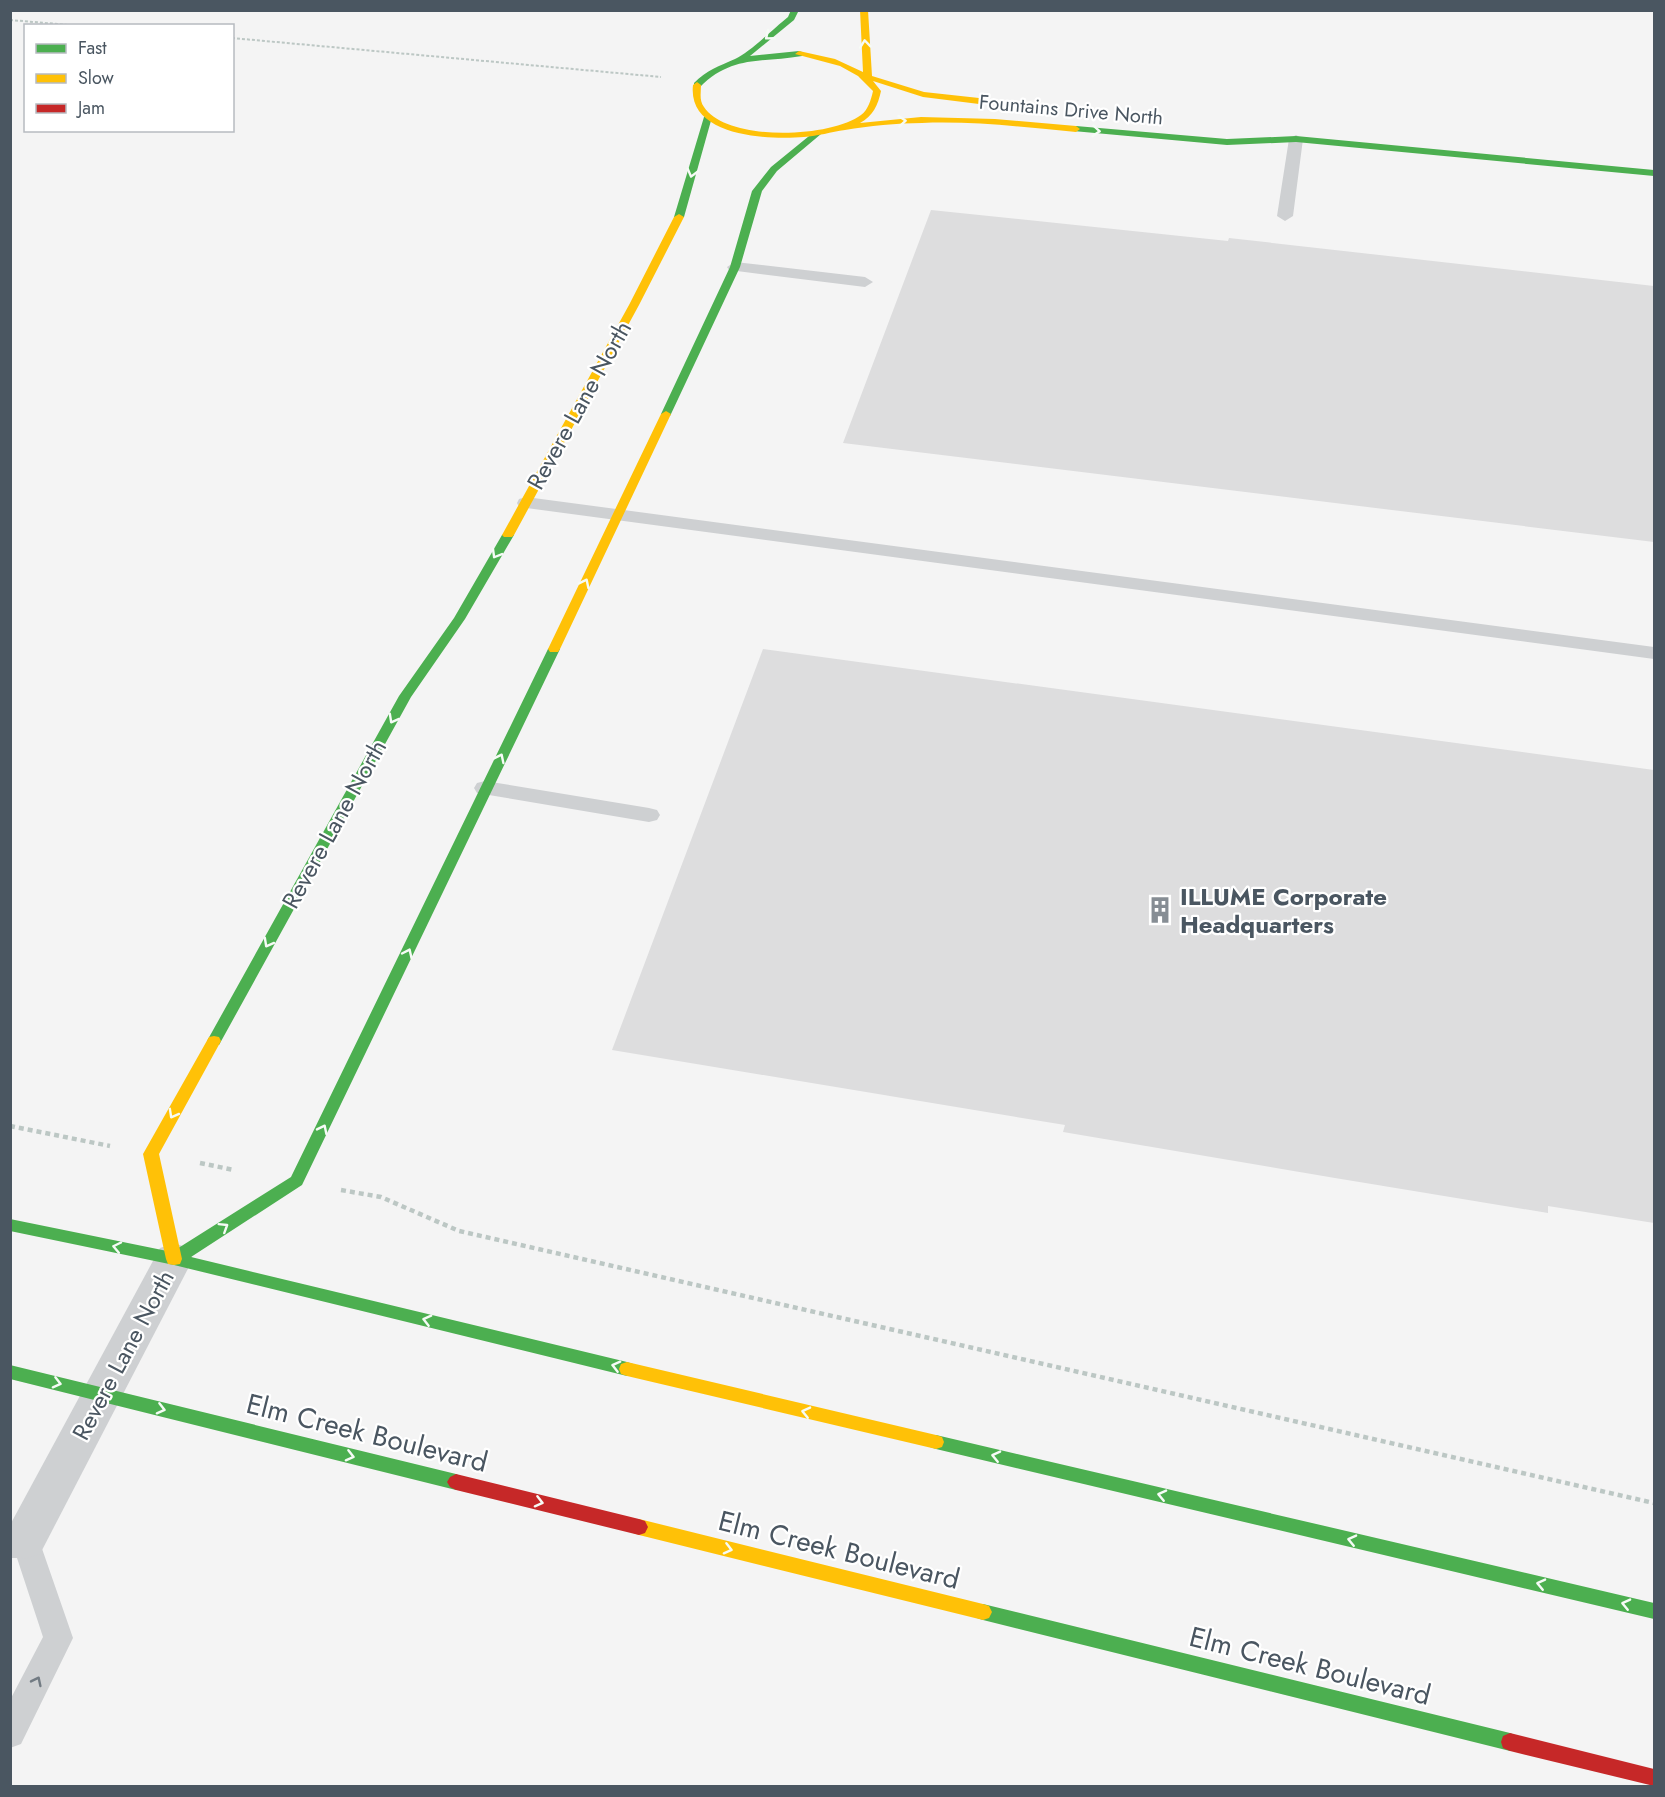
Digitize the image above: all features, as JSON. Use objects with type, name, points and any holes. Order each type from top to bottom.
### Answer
[{"type":"street","points":[[795,10],[791,18],[740,60],[717,68],[701,80],[694,93],[698,106],[708,117],[730,128],[758,135],[788,137],[817,134],[844,127],[863,117],[875,104],[877,91],[868,77],[864,10]]},
{"type":"street","name":"Fountains Drive North","points":[[740,60],[789,54],[827,58],[851,66],[868,77],[914,93],[946,99],[994,102]]},
{"type":"street","name":"Revere Lane North","points":[[18,1544],[104,1394],[174,1259],[151,1154],[405,696],[459,619],[526,503],[634,305],[682,210],[708,117]]},
{"type":"street","name":"Fountains Drive North","points":[[844,127],[921,120],[994,122],[1227,142],[1296,139]]},
{"type":"street","name":"Fountains Drive North","points":[[1242,127],[1296,139],[1654,173]]},
{"type":"street","points":[[174,1259],[297,1181],[618,516],[735,267],[756,191],[774,169],[817,134]]},
{"type":"street","points":[[10,1225],[174,1259],[738,1396],[1654,1611]]},
{"type":"street","name":"Elm Creek Boulevard","points":[[10,1372],[1654,1778]]},
{"type":"lane","points":[[1285,216],[1296,139]]},
{"type":"lane","points":[[735,267],[865,282]]},
{"type":"lane","points":[[526,503],[1654,653]]},
{"type":"lane","points":[[485,788],[649,814]]},
{"type":"lane","points":[[10,1733],[58,1638],[18,1544]]},
{"type":"path","points":[[10,20],[57,24]]},
{"type":"path","points":[[234,38],[701,80]]},
{"type":"path","points":[[381,1197],[459,1231],[1654,1503]]},
{"type":"building","points":[[931,210],[1228,241],[1229,238],[1654,286],[1654,542],[843,443]]},
{"type":"building","name":"ILLUME Corporate Headquarters","points":[[763,649],[1654,770],[1654,1223],[1548,1206],[1548,1213],[1335,1178],[1063,1132],[1065,1125],[612,1050]]},
{"type":"traffic: fast","points":[[741,59],[791,18],[795,10]]},
{"type":"traffic: fast","points":[[697,85],[707,75],[730,63],[758,57],[799,54]]},
{"type":"traffic: fast","points":[[679,217],[708,117]]},
{"type":"traffic: fast","points":[[1076,129],[1227,142],[1296,139],[1654,173]]},
{"type":"traffic: fast","points":[[666,414],[735,267],[757,191],[774,169],[817,134]]},
{"type":"traffic: fast","points":[[214,1041],[405,696],[459,619],[508,535]]},
{"type":"traffic: fast","points":[[174,1259],[297,1181],[554,649]]},
{"type":"traffic: fast","points":[[10,1225],[174,1259],[627,1369]]},
{"type":"traffic: fast","points":[[10,1372],[456,1482]]},
{"type":"traffic: fast","points":[[936,1442],[1654,1611]]},
{"type":"traffic: fast","points":[[983,1612],[1510,1742]]},
{"type":"traffic: slow","points":[[864,10],[868,77],[923,94],[979,101]]},
{"type":"traffic: slow","points":[[697,85],[696,95],[702,111],[715,121],[733,129],[755,133],[780,135],[828,131],[848,126],[869,112],[877,91],[861,74],[832,60],[799,54]]},
{"type":"traffic: slow","points":[[844,127],[921,120],[995,122],[1076,129]]},
{"type":"traffic: slow","points":[[508,535],[634,305],[679,217]]},
{"type":"traffic: slow","points":[[554,649],[666,414]]},
{"type":"traffic: slow","points":[[174,1259],[151,1154],[214,1041]]},
{"type":"traffic: slow","points":[[627,1369],[936,1442]]},
{"type":"traffic: slow","points":[[639,1527],[983,1612]]},
{"type":"traffic: jam","points":[[456,1482],[639,1527]]},
{"type":"traffic: jam","points":[[1510,1742],[1654,1778]]},
{"type":"place","name":"ILLUME Corporate Headquarters","points":[[1160,910]]}]
